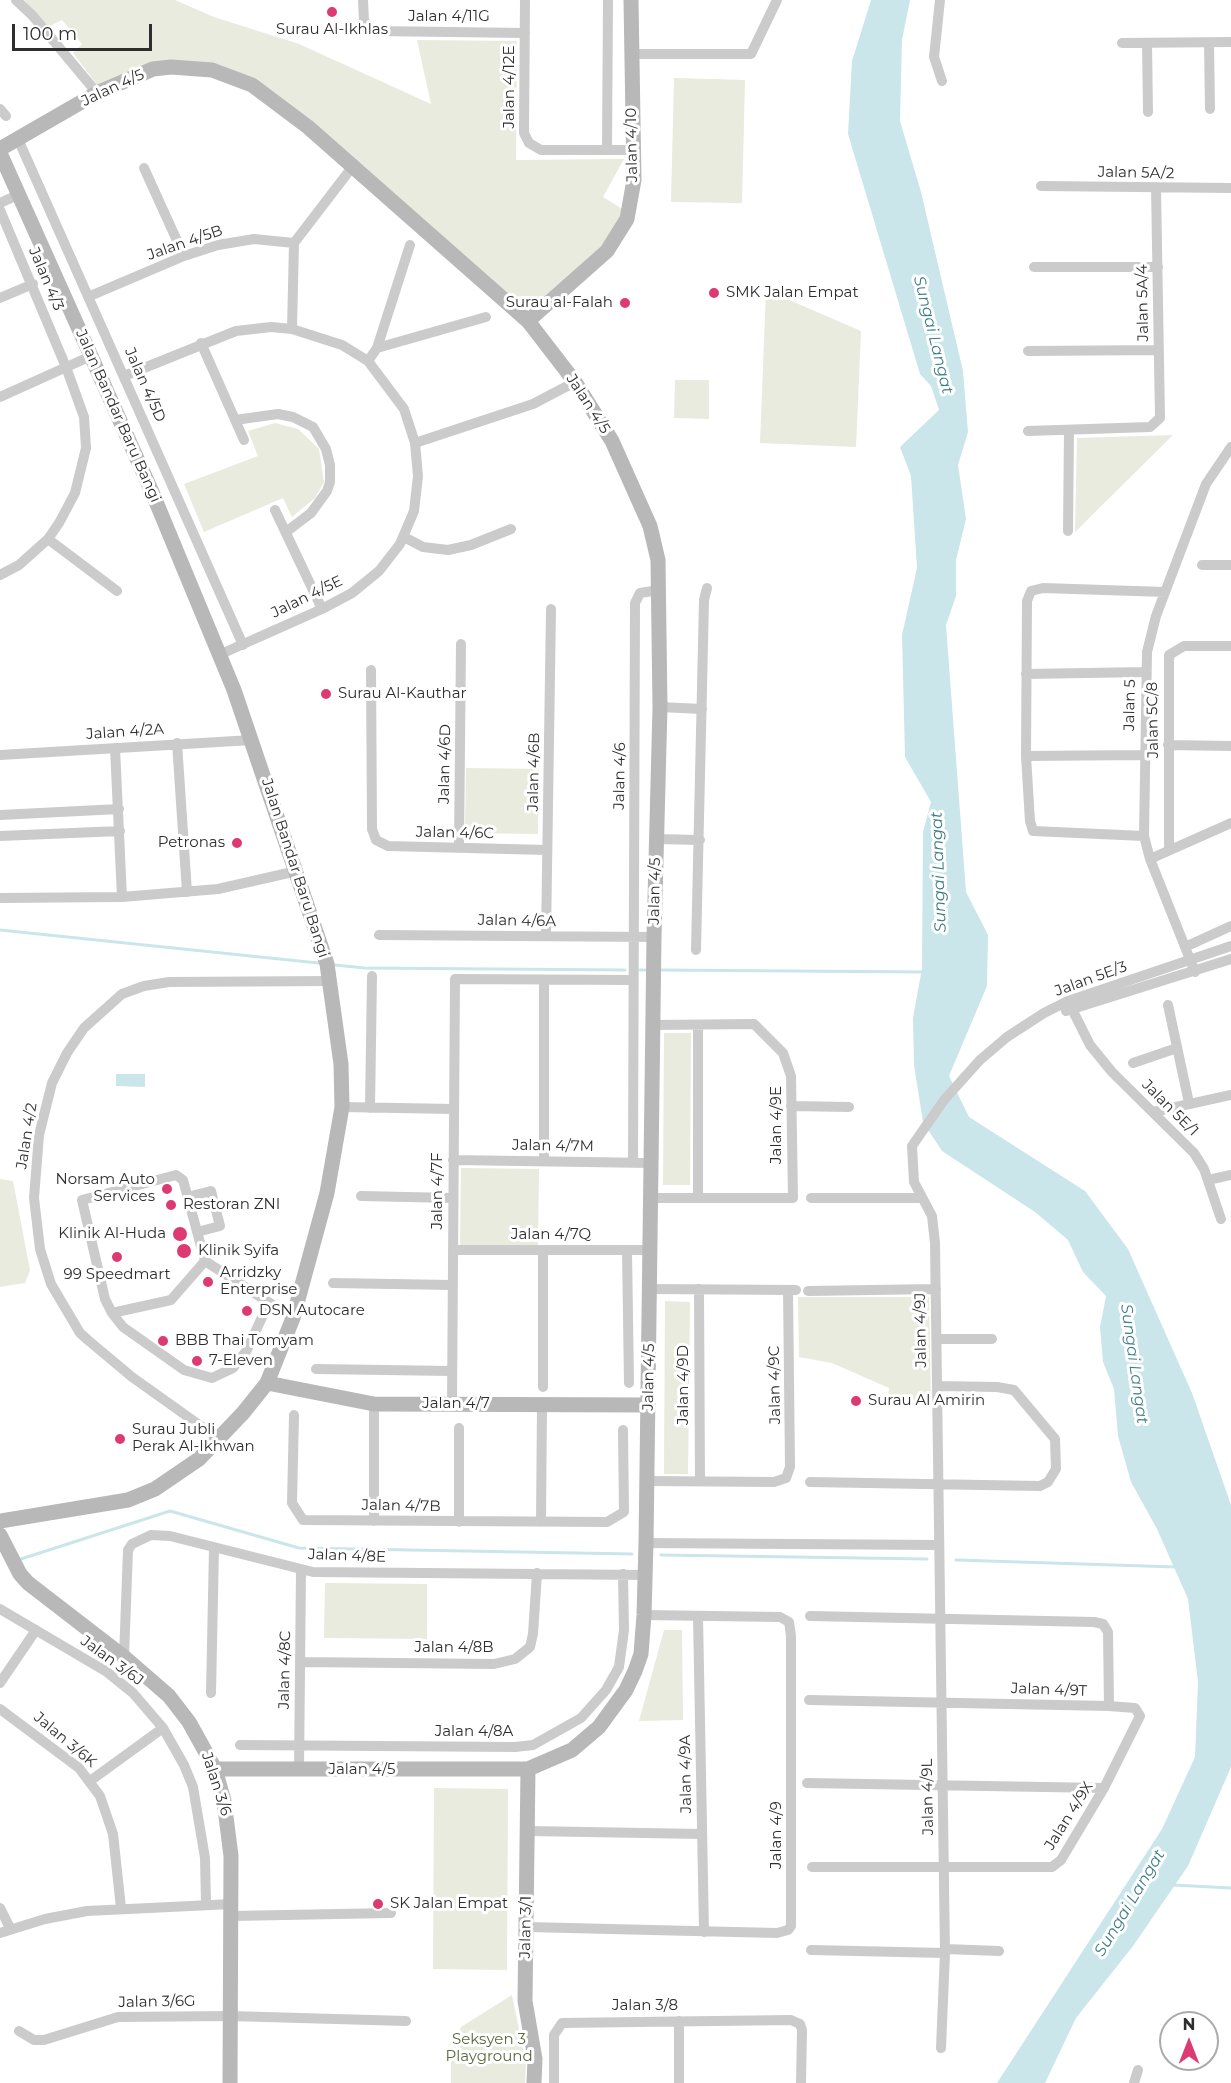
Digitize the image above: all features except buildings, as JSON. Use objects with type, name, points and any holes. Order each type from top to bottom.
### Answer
[{"type":"street","points":[[16,0],[32,15],[97,93]]},
{"type":"street","name":"Jalan 4/11G","points":[[363,0],[364,21],[374,32],[525,33]]},
{"type":"street","name":"Jalan 4/12E","points":[[525,0],[524,133],[529,143],[541,150],[632,150]]},
{"type":"street","points":[[607,149],[608,0]]},
{"type":"street","name":"Jalan 4/10","points":[[528,321],[607,251],[620,233],[632,201],[631,0]]},
{"type":"street","points":[[632,54],[749,54],[777,0]]},
{"type":"street","points":[[940,0],[934,57],[942,81]]},
{"type":"street","points":[[1122,43],[1231,42]]},
{"type":"street","points":[[1147,43],[1148,112]]},
{"type":"street","points":[[1209,43],[1210,109]]},
{"type":"street","name":"Jalan 4/5","points":[[0,151],[97,93],[153,69],[180,67],[212,70],[252,86],[308,127],[528,321],[575,382],[612,441],[640,500],[650,526],[658,560],[660,707],[654,937],[648,1481],[644,1615],[641,1654],[635,1671],[611,1713],[599,1727],[572,1750],[528,1769],[214,1768]]},
{"type":"street","name":"Jalan 4/5D","points":[[18,139],[90,296],[243,645]]},
{"type":"street","name":"Jalan Bandar Baru Bangi","points":[[0,151],[221,654],[252,740],[318,932],[330,981],[341,1064],[342,1107],[324,1204],[294,1318],[267,1383],[219,1439],[179,1474],[155,1489],[128,1500],[0,1521]]},
{"type":"street","points":[[292,329],[294,243],[352,165]]},
{"type":"street","points":[[144,168],[184,256]]},
{"type":"street","name":"Jalan 5A/2","points":[[1041,186],[1231,188]]},
{"type":"street","name":"Jalan 5A/4","points":[[1069,430],[1150,427],[1160,418],[1156,188]]},
{"type":"street","points":[[0,203],[20,194]]},
{"type":"street","name":"Jalan 4/3","points":[[0,210],[66,367],[84,417],[86,448],[75,493],[48,538],[19,565],[0,575]]},
{"type":"street","name":"Jalan 4/5B","points":[[90,296],[184,256],[218,245],[254,239],[294,243]]},
{"type":"street","points":[[368,361],[377,348],[410,245]]},
{"type":"street","points":[[1034,267],[1158,267]]},
{"type":"street","points":[[0,298],[33,284]]},
{"type":"street","points":[[377,348],[486,317]]},
{"type":"street","name":"Jalan 4/5E","points":[[124,376],[201,343],[256,327],[292,329],[342,345],[368,361],[404,409],[415,443],[418,476],[414,511],[404,537],[379,572],[352,593],[322,609],[221,654]]},
{"type":"street","points":[[201,343],[244,440]]},
{"type":"street","points":[[1028,351],[1159,350]]},
{"type":"street","points":[[0,397],[91,356]]},
{"type":"street","points":[[415,443],[533,404],[575,382]]},
{"type":"street","points":[[235,420],[278,414],[293,417],[313,427],[326,449],[330,465],[330,482],[327,491],[311,513],[286,532]]},
{"type":"street","points":[[1028,431],[1069,430],[1068,531]]},
{"type":"street","name":"Jalan 5","points":[[1193,966],[1149,859],[1144,836],[1146,672],[1150,632],[1165,592],[1206,484],[1231,447]]},
{"type":"street","points":[[275,510],[322,609]]},
{"type":"street","points":[[404,537],[423,547],[448,550],[471,545],[511,529]]},
{"type":"street","points":[[48,538],[117,591]]},
{"type":"street","points":[[1202,565],[1231,565]]},
{"type":"street","points":[[696,950],[704,600],[707,588]]},
{"type":"street","points":[[1144,836],[1033,831],[1030,821],[1026,756],[1027,601],[1031,591],[1043,588],[1165,592]]},
{"type":"street","name":"Jalan 4/6","points":[[633,1162],[635,603],[640,593],[660,590]]},
{"type":"street","name":"Jalan 4/6B","points":[[546,936],[551,609]]},
{"type":"street","name":"Jalan 4/6D","points":[[459,848],[461,644]]},
{"type":"street","name":"Jalan 5C/8","points":[[1169,850],[1169,655],[1184,646],[1231,646]]},
{"type":"street","name":"Jalan 4/6C","points":[[371,670],[372,829],[376,840],[388,846],[547,850]]},
{"type":"street","points":[[1026,674],[1146,672]]},
{"type":"street","points":[[660,707],[702,709]]},
{"type":"street","name":"Jalan 4/2A","points":[[0,755],[252,740]]},
{"type":"street","points":[[177,744],[187,892]]},
{"type":"street","points":[[1168,745],[1231,746]]},
{"type":"street","points":[[115,748],[122,897]]},
{"type":"street","points":[[1026,756],[1144,755]]},
{"type":"street","points":[[0,815],[119,810]]},
{"type":"street","points":[[1149,859],[1231,823]]},
{"type":"street","points":[[0,836],[120,831]]},
{"type":"street","points":[[656,839],[700,840]]},
{"type":"street","points":[[0,898],[122,897],[187,892],[218,889],[297,871]]},
{"type":"street","points":[[1185,947],[1231,926]]},
{"type":"street","name":"Jalan 4/6A","points":[[379,935],[654,937]]},
{"type":"street","name":"Jalan 5E/3","points":[[1044,1013],[1059,1012],[1070,1006],[1091,1005],[1193,966],[1231,946]]},
{"type":"street","name":"Jalan 5E/3","points":[[1044,1013],[1193,966],[1231,959]]},
{"type":"street","points":[[370,1108],[372,976]]},
{"type":"street","name":"Jalan 4/7F","points":[[452,1404],[455,979],[544,980]]},
{"type":"street","points":[[544,1161],[544,980],[633,980]]},
{"type":"street","name":"Jalan 4/2","points":[[219,1439],[132,1377],[80,1333],[51,1284],[40,1250],[34,1198],[39,1135],[52,1083],[67,1053],[84,1028],[122,994],[144,986],[169,982],[330,981]]},
{"type":"street","points":[[1079,1026],[1091,1005]]},
{"type":"street","points":[[1168,1005],[1188,1103]]},
{"type":"street","name":"Jalan 5E/1","points":[[1070,1006],[1079,1026],[1112,1072],[1194,1153],[1208,1180],[1221,1218]]},
{"type":"street","name":"Jalan 5E/1","points":[[1059,1012],[1079,1026]]},
{"type":"street","name":"Jalan 4/9J","points":[[939,1540],[934,1222],[914,1182],[912,1146],[956,1085],[980,1060],[1007,1037],[1044,1013]]},
{"type":"street","name":"Jalan 4/9E","points":[[651,1198],[793,1198],[791,1076],[783,1053],[754,1024],[653,1025]]},
{"type":"street","points":[[698,1198],[699,1025]]},
{"type":"street","points":[[1132,1063],[1177,1048]]},
{"type":"street","points":[[1153,1112],[1231,1095]]},
{"type":"street","points":[[791,1106],[849,1107]]},
{"type":"street","points":[[342,1107],[454,1109]]},
{"type":"street","name":"Jalan 4/7M","points":[[453,1160],[651,1163]]},
{"type":"street","points":[[268,1304],[247,1350],[233,1368],[212,1378],[184,1370],[123,1327],[112,1313],[105,1299],[82,1200],[176,1175],[183,1180],[205,1261],[268,1304],[294,1318]]},
{"type":"street","points":[[1208,1180],[1231,1175]]},
{"type":"street","points":[[187,1197],[211,1191],[220,1226],[197,1232]]},
{"type":"street","points":[[361,1196],[453,1198]]},
{"type":"street","points":[[811,1198],[922,1198]]},
{"type":"street","name":"Jalan 4/7Q","points":[[453,1250],[650,1250]]},
{"type":"street","points":[[543,1250],[543,1388]]},
{"type":"street","points":[[627,1250],[629,1383]]},
{"type":"street","points":[[112,1313],[171,1300],[205,1261]]},
{"type":"street","points":[[333,1283],[452,1285]]},
{"type":"street","name":"Jalan 4/9C","points":[[650,1289],[792,1290],[790,1467],[786,1478],[774,1482],[700,1481]]},
{"type":"street","name":"Jalan 4/9D","points":[[699,1289],[700,1481]]},
{"type":"street","points":[[808,1291],[936,1289]]},
{"type":"street","points":[[937,1339],[992,1339]]},
{"type":"street","points":[[316,1369],[452,1371]]},
{"type":"street","name":"Jalan 4/7","points":[[267,1383],[374,1404],[648,1405]]},
{"type":"street","points":[[810,1482],[1040,1486],[1048,1482],[1056,1469],[1055,1439],[1014,1390],[997,1387],[937,1386]]},
{"type":"street","points":[[374,1404],[374,1521]]},
{"type":"street","points":[[541,1522],[542,1405]]},
{"type":"street","name":"Jalan 4/7B","points":[[294,1414],[292,1503],[303,1520],[607,1522],[624,1512],[623,1430]]},
{"type":"street","points":[[459,1428],[459,1522]]},
{"type":"street","points":[[648,1481],[700,1481]]},
{"type":"street","name":"Jalan 3/6","points":[[0,1535],[20,1574],[28,1583],[124,1657],[169,1696],[205,1747],[214,1768],[229,1827],[232,1910],[230,2083]]},
{"type":"street","name":"Jalan 4/8E","points":[[124,1657],[127,1557],[132,1544],[151,1535],[161,1535],[301,1570],[645,1575]]},
{"type":"street","points":[[646,1543],[939,1540]]},
{"type":"street","name":"Jalan 4/9L","points":[[939,1540],[945,1951],[941,2048]]},
{"type":"street","points":[[212,1693],[214,1548]]},
{"type":"street","name":"Jalan 4/8C","points":[[299,1770],[301,1570]]},
{"type":"street","name":"Jalan 4/8B","points":[[300,1662],[494,1664],[515,1659],[530,1647],[537,1573]]},
{"type":"street","name":"Jalan 4/8A","points":[[240,1745],[515,1747],[532,1745],[559,1732],[596,1704],[619,1667],[624,1630],[623,1574]]},
{"type":"street","name":"Jalan 3/6J","points":[[0,1609],[107,1672],[133,1693],[163,1728],[184,1765],[193,1787],[205,1858],[206,1904]]},
{"type":"street","name":"Jalan 4/9","points":[[527,1927],[777,1933],[789,1930],[791,1926],[791,1636],[789,1622],[780,1617],[644,1615]]},
{"type":"street","name":"Jalan 4/9A","points":[[699,1616],[704,1932]]},
{"type":"street","points":[[810,1616],[940,1618]]},
{"type":"street","name":"Jalan 4/9T","points":[[809,1700],[1109,1706],[1108,1632],[1103,1624],[940,1618]]},
{"type":"street","points":[[0,1683],[36,1630]]},
{"type":"street","name":"Jalan 4/9X","points":[[944,1868],[1052,1868],[1061,1860],[1104,1788],[1140,1713],[1135,1708],[1109,1706]]},
{"type":"street","name":"Jalan 3/6K","points":[[0,1709],[50,1744],[79,1768],[90,1782],[107,1811],[113,1834],[121,1908]]},
{"type":"street","points":[[90,1782],[163,1728]]},
{"type":"street","name":"Jalan 3/1","points":[[528,1769],[525,2001],[535,2059],[534,2083]]},
{"type":"street","points":[[807,1783],[1104,1788]]},
{"type":"street","points":[[528,1831],[702,1834]]},
{"type":"street","points":[[812,1866],[944,1868]]},
{"type":"street","points":[[0,1908],[5,1930],[87,1911],[206,1904],[232,1910],[391,1913]]},
{"type":"street","points":[[811,1950],[999,1951]]},
{"type":"street","name":"Jalan 3/6G","points":[[19,2031],[39,2040],[118,2017],[230,2016],[406,2021]]},
{"type":"street","name":"Jalan 3/8","points":[[554,2083],[554,2035],[562,2023],[791,2020],[800,2025],[802,2030],[801,2083]]},
{"type":"street","points":[[679,2021],[679,2083]]},
{"type":"street","points":[[1134,2083],[1138,2070]]},
{"type":"green space","points":[[24,0],[175,0],[214,17],[299,44],[431,104],[417,40],[517,41],[516,160],[624,159],[603,197],[624,210],[603,248],[528,311],[241,75],[198,63],[98,86],[73,53],[82,44],[62,20],[48,27]]},
{"type":"green space","points":[[674,78],[745,80],[742,203],[671,202]]},
{"type":"green space","points":[[766,290],[861,331],[856,447],[760,443]]},
{"type":"green space","points":[[675,380],[709,380],[709,419],[674,418]]},
{"type":"green space","points":[[275,423],[298,429],[319,449],[324,482],[315,498],[292,517],[283,498],[204,532],[184,484],[258,456],[248,431]]},
{"type":"green space","points":[[1173,435],[1075,532],[1077,438]]},
{"type":"green space","points":[[466,768],[539,769],[538,834],[465,833]]},
{"type":"green space","points":[[664,1033],[691,1033],[690,1185],[663,1185]]},
{"type":"green space","points":[[461,1168],[539,1169],[538,1246],[460,1245]]},
{"type":"green space","points":[[0,1179],[13,1181],[30,1270],[25,1283],[0,1287]]},
{"type":"green space","points":[[798,1297],[929,1297],[931,1401],[888,1398],[889,1388],[832,1363],[799,1357]]},
{"type":"green space","points":[[665,1301],[690,1302],[688,1474],[664,1474]]},
{"type":"green space","points":[[325,1583],[427,1584],[427,1639],[324,1638]]},
{"type":"green space","points":[[664,1630],[682,1630],[683,1720],[639,1721]]},
{"type":"green space","points":[[434,1788],[508,1789],[507,1970],[433,1969]]},
{"type":"green space","name":"Seksyen 3 Playground","points":[[512,1995],[526,2063],[525,2083],[451,2083],[451,2057],[461,2027]]},
{"type":"water","name":"Sungai Langat","points":[[871,0],[910,0],[902,40],[900,121],[921,192],[963,371],[968,432],[958,465],[966,519],[956,560],[956,596],[946,625],[966,892],[988,935],[987,986],[949,1076],[969,1117],[1085,1191],[1128,1249],[1192,1393],[1231,1505],[1231,1767],[1188,1866],[1133,1946],[1076,2018],[1045,2083],[997,2083],[1162,1829],[1195,1757],[1198,1682],[1188,1599],[1157,1529],[1131,1482],[1118,1436],[1114,1389],[1103,1362],[1100,1327],[1106,1296],[1083,1272],[1068,1240],[1035,1212],[942,1151],[923,1122],[914,1065],[913,1018],[922,968],[923,832],[931,802],[905,757],[902,635],[917,568],[911,476],[900,447],[939,410],[931,386],[920,374],[848,134],[852,61]]},
{"type":"water","points":[[116,1074],[145,1074],[145,1087],[116,1086]]},
{"type":"waterway","points":[[0,930],[318,963]]},
{"type":"waterway","points":[[335,965],[365,968],[625,970]]},
{"type":"waterway","points":[[640,970],[645,970]]},
{"type":"waterway","points":[[662,970],[924,972]]},
{"type":"waterway","points":[[21,1559],[170,1511],[299,1548],[632,1554]]},
{"type":"waterway","points":[[661,1555],[927,1559]]},
{"type":"waterway","points":[[956,1560],[1176,1567]]},
{"type":"waterway","points":[[1173,1885],[1231,1888]]},
{"type":"place","name":"Surau Al-Ikhlas","points":[[332,12]]},
{"type":"place","name":"SMK Jalan Empat","points":[[714,293]]},
{"type":"place","name":"Surau al-Falah","points":[[625,303]]},
{"type":"place","name":"Surau Al-Kauthar","points":[[326,694]]},
{"type":"place","name":"Petronas","points":[[237,843]]},
{"type":"place","name":"Norsam Auto Services","points":[[167,1189]]},
{"type":"place","name":"Restoran ZNI","points":[[171,1205]]},
{"type":"place","name":"Klinik Al-Huda","points":[[180,1234]]},
{"type":"place","name":"Klinik Syifa","points":[[184,1251]]},
{"type":"place","name":"99 Speedmart","points":[[117,1257]]},
{"type":"place","name":"Arridzky Enterprise","points":[[208,1282]]},
{"type":"place","name":"DSN Autocare","points":[[247,1311]]},
{"type":"place","name":"BBB Thai Tomyam","points":[[163,1341]]},
{"type":"place","name":"7-Eleven","points":[[197,1361]]},
{"type":"place","name":"Surau Al Amirin","points":[[856,1401]]},
{"type":"place","name":"Surau Jubli Perak Al-Ikhwan","points":[[120,1439]]},
{"type":"place","name":"SK Jalan Empat","points":[[378,1904]]}]
